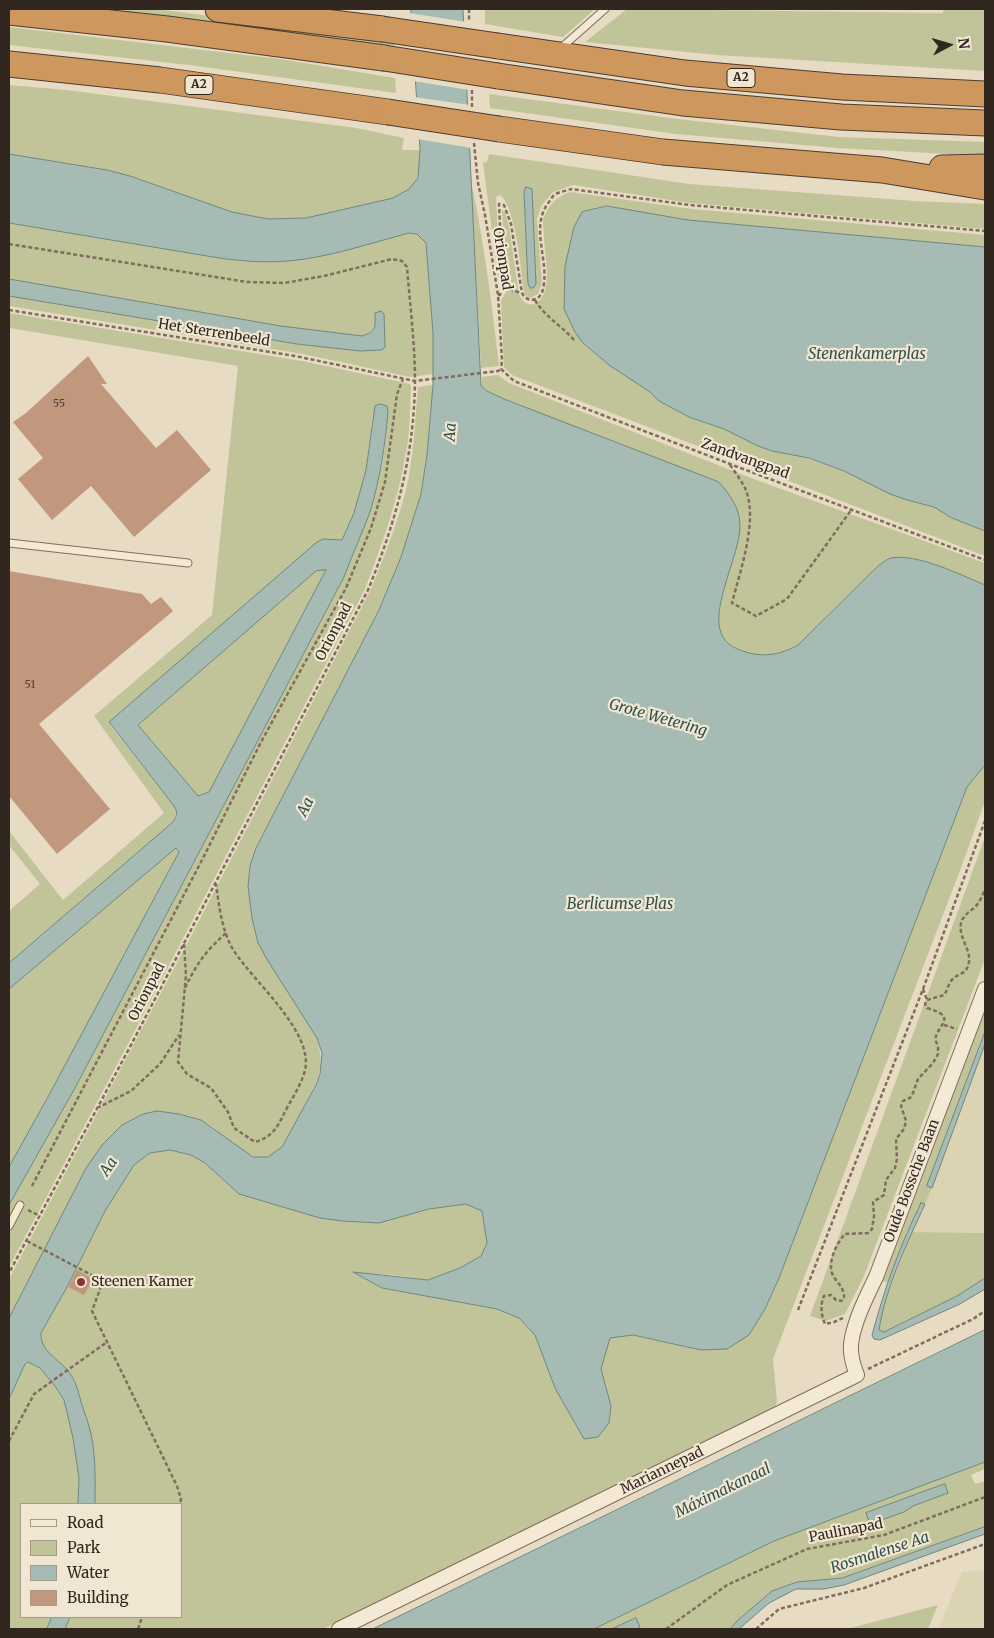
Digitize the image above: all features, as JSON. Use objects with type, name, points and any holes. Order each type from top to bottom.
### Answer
[{"type":"highway","name":"A2","points":[[218,9],[382,29],[685,72],[842,87],[985,94]]},
{"type":"highway","name":"A2","points":[[9,12],[167,29],[384,58],[683,103],[841,117],[985,123]]},
{"type":"highway","name":"A2","points":[[9,64],[160,80],[663,152],[882,170],[985,187]]},
{"type":"highway","name":"A2","points":[[882,170],[985,167]]},
{"type":"street","name":"Oude Bossche Baan","points":[[857,1375],[852,1360],[851,1344],[861,1309],[876,1277],[985,989]]},
{"type":"street","name":"Mariannepad","points":[[339,1629],[857,1375]]},
{"type":"lane","points":[[554,54],[605,9]]},
{"type":"lane","points":[[9,542],[188,563]]},
{"type":"lane","points":[[9,1226],[20,1205]]},
{"type":"path","points":[[468,9],[469,28]]},
{"type":"path","points":[[472,86],[473,115]]},
{"type":"path","name":"Orionpad","points":[[473,134],[478,183],[498,296],[501,369]]},
{"type":"path","points":[[498,296],[503,287],[499,204],[504,205],[511,224],[524,299],[529,301],[535,300],[543,292],[544,282],[540,220],[543,209],[555,194],[572,189],[690,206],[985,231]]},
{"type":"path","name":"Orionpad","points":[[9,244],[247,282],[284,283],[324,276],[392,259],[402,261],[407,267],[415,382],[408,460],[403,488],[382,554],[368,590],[216,883],[9,1273]]},
{"type":"path","points":[[503,287],[522,293]]},
{"type":"path","points":[[535,300],[550,319],[566,330],[574,340]]},
{"type":"path","name":"Het Sterrenbeeld","points":[[9,310],[295,356],[415,382]]},
{"type":"path","points":[[415,382],[495,372],[501,369]]},
{"type":"path","name":"Zandvangpad","points":[[501,369],[514,381],[985,560]]},
{"type":"path","points":[[32,1186],[198,868],[261,742],[346,588],[371,528],[384,482],[397,394],[403,379]]},
{"type":"path","points":[[730,464],[746,489],[750,516],[747,544],[732,603],[756,616],[787,599],[852,509]]},
{"type":"path","points":[[798,1310],[923,989],[985,821]]},
{"type":"path","points":[[184,942],[186,975],[178,1062],[187,1074],[211,1088],[228,1112],[234,1128],[254,1142],[263,1140],[273,1133],[301,1082],[306,1068],[306,1054],[290,1021],[234,950],[226,933],[216,883]]},
{"type":"path","points":[[927,1000],[944,995],[951,981],[962,975],[967,968],[969,961],[963,941],[962,922],[967,912],[976,906],[985,889]]},
{"type":"path","points":[[183,992],[197,963],[212,945],[226,933]]},
{"type":"path","points":[[861,1309],[834,1322],[825,1324],[822,1317],[822,1300],[826,1294],[831,1295],[836,1300],[841,1301],[844,1298],[842,1288],[832,1273],[836,1248],[845,1234],[868,1233],[872,1229],[874,1216],[872,1202],[884,1195],[886,1180],[895,1168],[898,1159],[896,1140],[904,1129],[906,1121],[901,1106],[903,1101],[910,1098],[918,1079],[933,1063],[938,1054],[935,1039],[936,1034],[944,1025],[944,1019],[942,1014],[936,1010],[927,1008],[925,1004],[927,1000],[923,989]]},
{"type":"path","points":[[96,1108],[131,1091],[160,1064],[180,1034]]},
{"type":"path","points":[[27,1241],[103,1281],[92,1311],[178,1486],[180,1503]]},
{"type":"path","points":[[857,1375],[973,1319],[985,1311]]},
{"type":"path","points":[[9,1440],[34,1394],[108,1342]]},
{"type":"path","name":"Paulinapad","points":[[666,1629],[728,1585],[807,1549],[884,1535],[985,1497]]},
{"type":"path","points":[[756,1629],[779,1609],[864,1588],[985,1544]]},
{"type":"shaded area","points":[[985,1044],[985,1233],[912,1232],[932,1188]]},
{"type":"shaded area","points":[[985,1570],[985,1629],[938,1629],[962,1572]]},
{"type":"green space","points":[[79,9],[155,9],[346,33],[394,43],[395,50]]},
{"type":"green space","points":[[485,9],[595,9],[563,37],[485,24]]},
{"type":"green space","points":[[627,9],[943,13],[943,9],[985,9],[985,71],[717,55],[585,42]]},
{"type":"green space","points":[[9,27],[280,59],[395,78],[396,93],[189,65],[9,45]]},
{"type":"green space","points":[[9,85],[67,90],[356,128],[404,138],[402,150],[420,150],[418,176],[415,184],[402,195],[376,203],[285,220],[245,216],[114,172],[9,154]]},
{"type":"green space","points":[[489,94],[678,119],[839,137],[985,142],[985,156],[838,148],[676,134],[490,108]]},
{"type":"green space","points":[[489,154],[689,184],[915,201],[985,204],[985,229],[690,203],[573,185],[553,192],[542,205],[537,219],[542,283],[538,294],[528,298],[524,293],[514,226],[506,202],[500,195],[496,197],[500,277],[498,277],[483,163],[487,162]]},
{"type":"green space","points":[[471,181],[487,273],[499,366],[481,368]]},
{"type":"green space","points":[[570,192],[692,209],[985,235],[985,247],[688,220],[607,206],[594,208],[582,342],[609,365],[651,392],[659,401],[689,417],[844,471],[907,500],[934,507],[952,518],[985,531],[985,556],[512,375],[504,367],[501,301],[507,290],[502,210],[505,212],[509,226],[519,295],[525,303],[534,304],[540,300],[546,285],[547,265],[543,220],[553,202]]},
{"type":"green space","points":[[9,223],[244,261],[288,261],[409,233],[417,234],[426,243],[433,333],[433,374],[410,377],[303,354],[9,306],[9,296],[297,344],[382,350],[376,313],[376,322],[373,330],[362,336],[281,326],[9,279]]},
{"type":"green space","points":[[9,313],[302,361],[406,383],[410,384],[411,387],[410,420],[403,471],[389,522],[365,589],[128,1044],[9,1267],[9,1205],[75,1088],[344,577],[378,482],[388,412],[373,415],[366,470],[354,513],[342,540],[323,539],[110,725],[174,806],[177,811],[173,822],[9,963],[9,911],[40,884],[9,845],[9,831],[63,900],[164,813],[94,716],[212,615],[238,366],[9,328]]},
{"type":"green space","points":[[498,375],[509,383],[751,478],[985,563],[985,585],[925,561],[890,558],[878,566],[798,645],[778,653],[764,655],[736,649],[722,636],[719,625],[719,611],[736,545],[739,516],[487,391],[481,386],[482,377]]},
{"type":"green space","points":[[433,385],[427,455],[421,494],[401,557],[379,610],[256,848],[250,866],[248,886],[252,918],[258,943],[317,1038],[321,1059],[316,1084],[285,1144],[272,1155],[261,1157],[241,1150],[202,1121],[185,1115],[157,1111],[48,1245],[9,1318],[9,1279],[188,942],[370,591],[390,541],[406,490],[413,451],[418,387]]},
{"type":"green space","points":[[316,570],[326,570],[209,792],[198,796],[138,725]]},
{"type":"green space","points":[[985,765],[985,801],[773,1359],[777,1401],[775,1407],[323,1629],[65,1629],[70,1618],[182,1618],[182,1503],[95,1503],[95,1477],[91,1435],[71,1374],[51,1356],[40,1340],[41,1333],[67,1287],[105,1211],[134,1165],[150,1153],[170,1150],[191,1155],[205,1163],[239,1194],[320,1218],[342,1221],[379,1223],[429,1209],[466,1204],[482,1211],[487,1243],[481,1256],[460,1268],[428,1280],[393,1275],[355,1273],[382,1288],[497,1309],[519,1318],[535,1335],[555,1388],[598,1437],[609,1423],[611,1406],[601,1369],[610,1338],[633,1335],[701,1350],[765,1309],[779,1278],[967,787]]},
{"type":"green space","points":[[985,837],[985,959],[864,1276],[845,1314],[826,1321],[810,1316]]},
{"type":"green space","points":[[176,847],[179,852],[9,1167],[9,989]]},
{"type":"green space","points":[[985,997],[985,1032],[928,1186],[932,1188],[925,1204],[921,1203],[907,1232],[888,1283],[881,1280]]},
{"type":"green space","points":[[912,1232],[985,1233],[985,1278],[957,1296],[884,1332],[879,1330],[883,1305]]},
{"type":"green space","points":[[29,1362],[40,1368],[64,1400],[73,1438],[79,1478],[78,1503],[20,1503],[20,1618],[52,1618],[47,1629],[9,1629],[9,1399],[25,1364]]},
{"type":"green space","points":[[985,1462],[985,1469],[971,1475],[975,1484],[985,1481],[985,1527],[842,1578],[797,1582],[772,1591],[730,1629],[637,1629],[640,1627],[636,1618],[612,1629],[594,1629],[774,1541]],"holes":[[[945,1485],[948,1493],[913,1506],[866,1514]]]},
{"type":"green space","points":[[938,1605],[928,1629],[847,1629]]},
{"type":"water","name":"Berlicumse Plas","points":[[411,9],[463,9],[481,386],[504,399],[719,482],[736,508],[740,519],[740,526],[739,538],[719,611],[719,624],[726,641],[740,650],[764,655],[784,651],[798,645],[878,566],[891,558],[902,557],[926,562],[985,585],[985,765],[967,787],[779,1278],[765,1309],[749,1335],[727,1349],[701,1350],[633,1335],[610,1338],[601,1369],[611,1406],[609,1423],[598,1437],[584,1439],[555,1388],[535,1335],[519,1318],[497,1309],[382,1288],[353,1272],[428,1280],[460,1268],[481,1256],[487,1243],[482,1211],[466,1204],[429,1209],[379,1223],[320,1218],[239,1194],[205,1163],[191,1155],[170,1150],[150,1153],[134,1165],[105,1211],[67,1287],[41,1333],[44,1346],[73,1378],[93,1443],[95,1503],[78,1503],[79,1478],[73,1438],[64,1400],[55,1386],[40,1368],[28,1362],[25,1364],[9,1399],[9,1318],[86,1168],[103,1144],[122,1125],[143,1114],[157,1111],[179,1114],[201,1120],[253,1157],[268,1157],[282,1147],[316,1085],[320,1074],[322,1053],[317,1038],[258,943],[252,918],[248,886],[250,866],[256,848],[379,610],[401,557],[421,494],[427,455],[433,385],[433,333],[426,243],[417,234],[409,233],[318,257],[262,262],[219,258],[9,223],[9,154],[107,170],[130,176],[232,212],[268,219],[306,218],[393,198],[409,189],[418,178],[420,150]]},
{"type":"water","points":[[526,187],[532,189],[536,284],[533,288],[530,288],[528,284],[524,192]]},
{"type":"water","name":"Stenenkamerplas","points":[[607,206],[688,220],[985,247],[985,531],[952,518],[934,507],[890,494],[844,471],[809,458],[772,451],[724,429],[689,417],[659,401],[650,392],[609,365],[582,342],[564,309],[565,266],[574,227],[582,212]]},
{"type":"water","points":[[9,279],[281,326],[362,336],[373,330],[375,326],[375,313],[381,311],[384,314],[385,347],[382,350],[360,351],[297,344],[9,296]]},
{"type":"water","points":[[381,404],[387,406],[388,412],[382,462],[370,512],[344,577],[75,1088],[9,1205],[9,1167],[179,852],[176,848],[9,989],[9,963],[173,822],[175,818],[174,806],[109,722],[317,542],[323,539],[342,540],[354,513],[366,470],[375,406]],"holes":[[[326,570],[209,792],[198,796],[138,725],[316,571]]]},
{"type":"water","points":[[985,1032],[985,1044],[932,1188],[927,1186]]},
{"type":"water","points":[[921,1203],[925,1204],[892,1281],[879,1330],[884,1332],[957,1296],[985,1278],[985,1289],[960,1304],[880,1340],[874,1339],[872,1335],[887,1285],[899,1251]]},
{"type":"water","name":"Máximakanaal","points":[[985,1330],[985,1462],[774,1541],[594,1629],[373,1629]]},
{"type":"water","points":[[945,1484],[948,1493],[870,1524],[866,1513]]},
{"type":"water","points":[[985,1527],[985,1534],[844,1585],[824,1589],[796,1589],[769,1603],[739,1629],[730,1629],[772,1591],[797,1582],[842,1578]]},
{"type":"water","points":[[52,1618],[70,1618],[65,1629],[47,1629]]},
{"type":"water","points":[[636,1618],[640,1627],[637,1629],[612,1629]]},
{"type":"pier","points":[[409,13],[467,22],[469,90],[413,81]]},
{"type":"pier","points":[[414,97],[470,105],[472,148],[417,139]]},
{"type":"building","points":[[88,356],[107,384],[101,384],[156,448],[177,430],[211,470],[134,537],[91,486],[52,520],[18,479],[43,458],[13,422],[26,413]]},
{"type":"building","points":[[9,571],[142,594],[151,604],[161,597],[173,611],[39,724],[110,809],[57,854],[9,796]]},
{"type":"building","name":"Steenen Kamer","points":[[77,1270],[93,1279],[84,1295],[68,1287]]},
{"type":"place","name":"Steenen Kamer","points":[[81,1282]]},
{"type":"water label","name":"Aa","points":[[451,432]]},
{"type":"water label","name":"Grote Wetering","points":[[658,718]]},
{"type":"water label","name":"Aa","points":[[306,807]]},
{"type":"water label","name":"Aa","points":[[109,1167]]},
{"type":"water label","name":"Rosmalense Aa","points":[[880,1553]]}]
